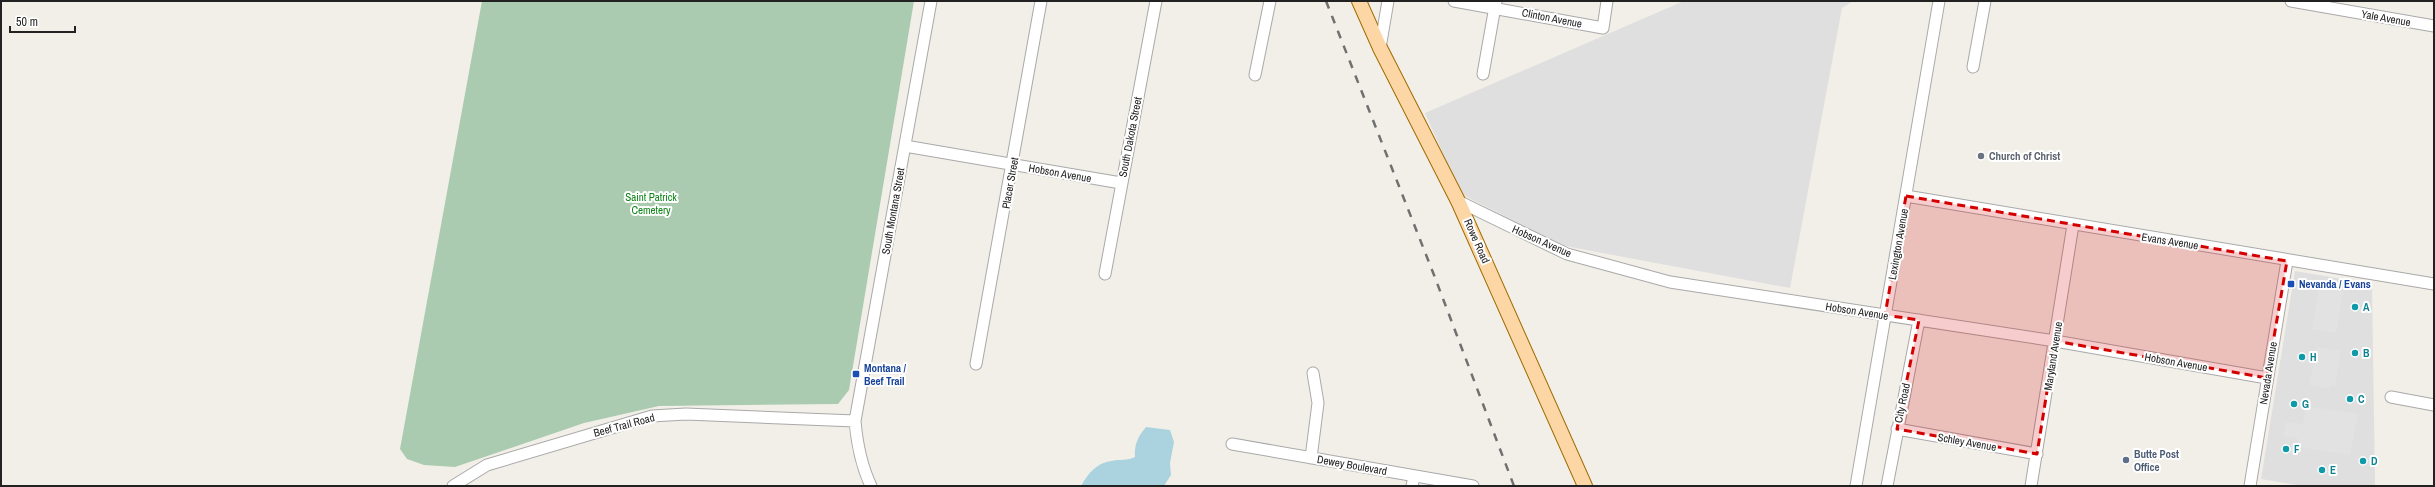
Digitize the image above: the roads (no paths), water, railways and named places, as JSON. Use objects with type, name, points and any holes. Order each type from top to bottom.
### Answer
[{"type":"main road","name":"Rowe Road","points":[[1359,1],[1380,48],[1458,201],[1586,486]]},
{"type":"street","name":"South Montana Street","points":[[871,486],[864,473],[858,450],[855,421],[931,1]]},
{"type":"street","name":"Placer Street","points":[[976,364],[1013,165],[1041,1]]},
{"type":"street","name":"South Dakota Street","points":[[1105,274],[1156,1]]},
{"type":"street","points":[[1255,75],[1270,1]]},
{"type":"street","points":[[1380,48],[1388,1]]},
{"type":"street","name":"Clinton Avenue","points":[[1454,1],[1496,4],[1603,28],[1607,1]]},
{"type":"street","name":"Lexington Avenue","points":[[1856,486],[1938,1]]},
{"type":"street","points":[[1973,67],[1985,1]]},
{"type":"street","name":"Yale Avenue","points":[[2291,1],[2434,26]]},
{"type":"street","points":[[1483,74],[1496,4]]},
{"type":"street","name":"Hobson Avenue","points":[[905,146],[1121,183]]},
{"type":"street","name":"Evans Avenue","points":[[1906,196],[2287,261],[2434,284]]},
{"type":"street","name":"Hobson Avenue","points":[[1458,201],[1567,254],[1662,280],[1919,320],[2268,378]]},
{"type":"street","name":"Maryland Avenue","points":[[2031,486],[2073,225]]},
{"type":"street","name":"Nevada Avenue","points":[[2250,486],[2287,261]]},
{"type":"street","name":"City Road","points":[[1887,486],[1919,320]]},
{"type":"street","points":[[1311,458],[1318,403],[1313,373]]},
{"type":"street","points":[[2391,397],[2434,405]]},
{"type":"street","name":"Beef Trail Road","points":[[453,486],[487,465],[652,416],[686,414],[855,421]]},
{"type":"street","name":"Schley Avenue","points":[[1897,429],[2037,454]]},
{"type":"street","name":"Dewey Boulevard","points":[[1232,444],[1311,458],[1413,481],[1473,486]]},
{"type":"water","points":[[1146,427],[1170,430],[1174,442],[1170,463],[1171,475],[1164,486],[1081,486],[1090,473],[1101,464],[1135,457],[1137,441]]},
{"type":"railway","points":[[1326,1],[1434,275],[1514,486]]},
{"type":"place","name":"Church of Christ","points":[[1981,156]]},
{"type":"place","name":"Nevanda / Evans","points":[[2291,284]]},
{"type":"place","name":"A","points":[[2355,307]]},
{"type":"place","name":"B","points":[[2355,353]]},
{"type":"place","name":"H","points":[[2302,357]]},
{"type":"place","name":"Montana / Beef Trail","points":[[856,374]]},
{"type":"place","name":"C","points":[[2350,399]]},
{"type":"place","name":"G","points":[[2294,404]]},
{"type":"place","name":"F","points":[[2286,449]]},
{"type":"place","name":"Butte Post Office","points":[[2126,460]]},
{"type":"place","name":"D","points":[[2363,461]]},
{"type":"place","name":"E","points":[[2322,470]]},
{"type":"park label","name":"Saint Patrick Cemetery","points":[[651,203]]}]
